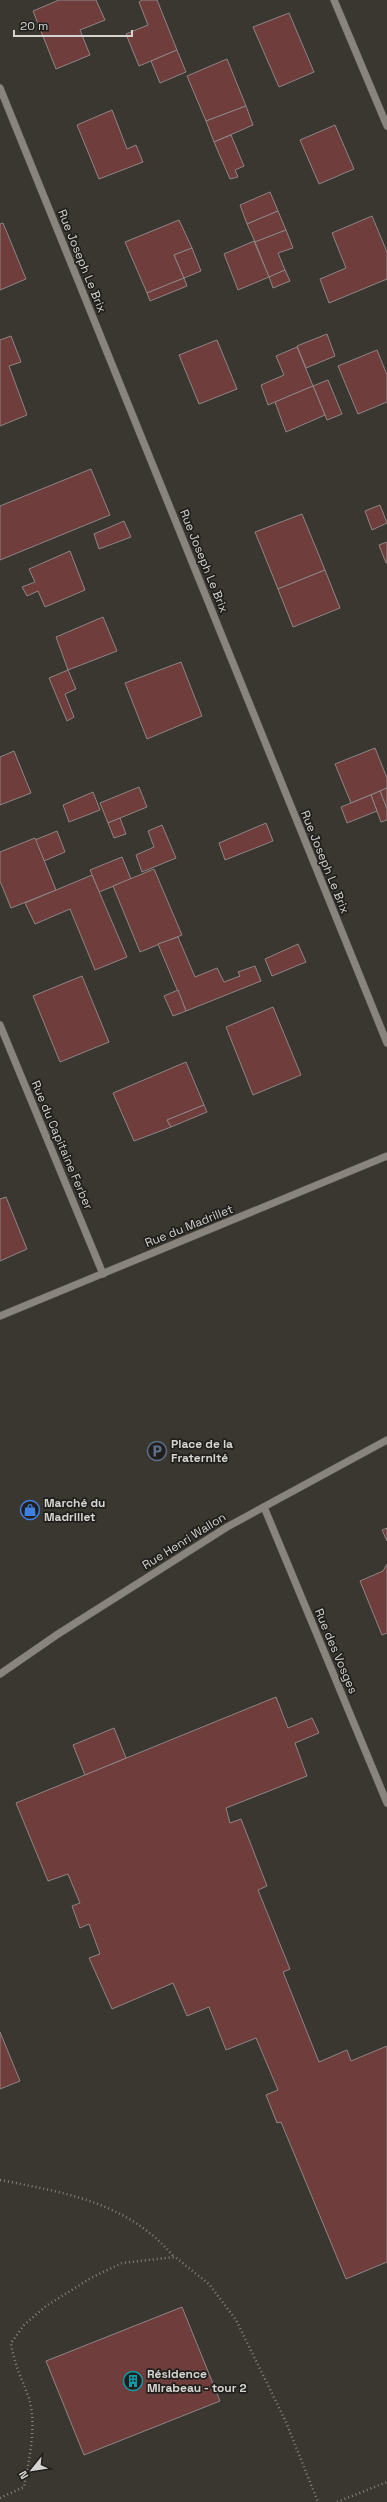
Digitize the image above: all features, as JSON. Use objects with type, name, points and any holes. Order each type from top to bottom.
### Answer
[{"type":"street","points":[[334,0],[387,126]]},
{"type":"street","name":"Rue Joseph Le Brix","points":[[0,88],[387,1043]]},
{"type":"street","name":"Rue du Capitaine Ferber","points":[[0,1025],[103,1274]]},
{"type":"street","name":"Rue du Madrillet","points":[[0,1316],[387,1156]]},
{"type":"street","name":"Rue Henri Wallon","points":[[0,1674],[58,1634],[206,1539],[387,1440]]},
{"type":"street","name":"Rue des Vosges","points":[[264,1507],[387,1803]]},
{"type":"path","points":[[0,2180],[76,2196],[120,2212],[158,2237],[175,2257],[209,2284],[236,2320],[286,2422],[318,2502]]},
{"type":"path","points":[[0,2498],[24,2487],[29,2463],[32,2430],[29,2400],[13,2362],[11,2343],[24,2325],[46,2306],[90,2278],[122,2264],[175,2257]]},
{"type":"path","points":[[338,2502],[387,2482]]},
{"type":"building","points":[[59,0],[96,0],[105,20],[80,30],[90,55],[56,69],[33,11]]},
{"type":"building","points":[[142,0],[157,0],[177,50],[139,66],[126,34],[148,25],[139,2]]},
{"type":"building","points":[[289,13],[314,72],[279,87],[253,27]]},
{"type":"building","points":[[177,50],[186,72],[160,83],[151,61]]},
{"type":"building","points":[[227,59],[246,106],[206,121],[187,76]]},
{"type":"building","points":[[246,106],[253,125],[214,142],[206,121]]},
{"type":"building","points":[[112,110],[127,149],[136,145],[143,162],[99,179],[77,125]]},
{"type":"building","points":[[335,125],[354,169],[319,184],[300,140]]},
{"type":"building","points":[[231,135],[244,166],[235,170],[238,177],[230,179],[214,142]]},
{"type":"building","points":[[270,192],[278,211],[247,224],[240,205]]},
{"type":"building","points":[[278,211],[286,230],[255,242],[247,224]]},
{"type":"building","points":[[372,216],[387,252],[387,279],[329,303],[320,279],[346,268],[332,233]]},
{"type":"building","points":[[179,220],[192,248],[174,255],[184,278],[147,293],[125,242]]},
{"type":"building","points":[[3,223],[26,279],[0,290],[0,224]]},
{"type":"building","points":[[286,230],[293,248],[278,253],[285,270],[269,277],[255,242]]},
{"type":"building","points":[[254,241],[269,277],[238,290],[224,254]]},
{"type":"building","points":[[192,248],[201,271],[184,278],[174,255]]},
{"type":"building","points":[[285,270],[290,281],[273,288],[269,277]]},
{"type":"building","points":[[184,278],[187,286],[150,301],[147,293]]},
{"type":"building","points":[[327,334],[335,356],[306,368],[297,346]]},
{"type":"building","points":[[11,336],[21,362],[9,366],[27,415],[0,426],[0,340]]},
{"type":"building","points":[[217,340],[237,389],[199,404],[179,355]]},
{"type":"building","points":[[297,347],[313,386],[268,405],[261,385],[284,375],[276,356]]},
{"type":"building","points":[[377,350],[387,375],[387,402],[358,414],[338,366]]},
{"type":"building","points":[[328,380],[342,414],[327,420],[313,386]]},
{"type":"building","points":[[313,386],[325,415],[286,432],[275,402]]},
{"type":"building","points":[[91,469],[110,515],[0,560],[0,506]]},
{"type":"building","points":[[380,505],[387,523],[372,530],[365,511]]},
{"type":"building","points":[[302,514],[325,570],[278,589],[255,532]]},
{"type":"building","points":[[124,521],[131,537],[99,549],[94,534]]},
{"type":"building","points":[[387,542],[387,563],[386,563],[379,545]]},
{"type":"building","points":[[70,551],[85,590],[45,607],[38,591],[27,596],[22,587],[35,582],[29,569]]},
{"type":"building","points":[[325,570],[340,608],[293,627],[278,589]]},
{"type":"building","points":[[103,617],[117,651],[68,670],[56,637]]},
{"type":"building","points":[[181,662],[202,716],[147,739],[125,683]]},
{"type":"building","points":[[68,670],[76,689],[65,694],[74,717],[67,721],[49,678]]},
{"type":"building","points":[[375,748],[387,778],[387,788],[351,803],[335,764]]},
{"type":"building","points":[[14,751],[31,793],[0,805],[0,757]]},
{"type":"building","points":[[139,787],[147,807],[108,823],[100,803]]},
{"type":"building","points":[[387,788],[387,809],[380,791]]},
{"type":"building","points":[[380,791],[387,809],[387,820],[381,822],[371,795]]},
{"type":"building","points":[[93,792],[100,810],[69,822],[63,805]]},
{"type":"building","points":[[371,795],[377,811],[347,823],[341,807]]},
{"type":"building","points":[[120,818],[126,834],[114,838],[108,823]]},
{"type":"building","points":[[266,823],[273,841],[225,860],[219,843]]},
{"type":"building","points":[[162,825],[176,858],[142,872],[136,855],[154,847],[148,831]]},
{"type":"building","points":[[57,831],[65,852],[44,861],[35,840]]},
{"type":"building","points":[[35,838],[56,890],[11,908],[0,881],[0,852]]},
{"type":"building","points":[[122,857],[131,879],[99,892],[90,870]]},
{"type":"building","points":[[154,869],[182,935],[140,952],[113,886]]},
{"type":"building","points":[[92,875],[127,957],[95,970],[70,909],[35,924],[25,903]]},
{"type":"building","points":[[178,937],[195,977],[217,968],[224,982],[240,976],[238,972],[255,966],[261,981],[186,1011],[158,944]]},
{"type":"building","points":[[298,944],[306,962],[272,976],[265,959]]},
{"type":"building","points":[[82,976],[109,1042],[60,1062],[33,996]]},
{"type":"building","points":[[178,990],[186,1011],[173,1016],[164,996]]},
{"type":"building","points":[[273,1007],[301,1075],[253,1095],[226,1027]]},
{"type":"building","points":[[186,1062],[204,1105],[167,1120],[171,1127],[134,1141],[113,1093]]},
{"type":"building","points":[[204,1105],[207,1112],[171,1127],[167,1120]]},
{"type":"building","points":[[6,1197],[27,1249],[0,1261],[0,1199]]},
{"type":"building","points":[[387,1528],[387,1541],[382,1530]]},
{"type":"building","points":[[387,1564],[387,1633],[382,1635],[360,1581],[383,1571]]},
{"type":"building","points":[[276,1697],[288,1728],[312,1718],[319,1733],[295,1743],[307,1776],[226,1808],[230,1823],[241,1819],[267,1886],[258,1890],[290,1969],[283,1972],[319,2062],[347,2050],[351,2061],[387,2046],[387,2262],[346,2279],[281,2122],[277,2123],[266,2095],[278,2090],[256,2038],[226,2050],[209,2007],[187,2016],[173,1983],[112,2009],[89,1958],[100,1954],[89,1924],[80,1928],[72,1906],[80,1903],[68,1874],[48,1881],[16,1803]]},
{"type":"building","points":[[114,1728],[126,1758],[85,1775],[73,1745]]},
{"type":"building","points":[[0,2032],[20,2081],[0,2089]]},
{"type":"building","name":"Résidence Mirabeau - tour 2","points":[[182,2307],[220,2401],[84,2455],[46,2361]]},
{"type":"place","name":"Place de la Fraternité","points":[[157,1451]]},
{"type":"place","name":"Marché du Madrillet","points":[[30,1510]]},
{"type":"place","name":"Résidence Mirabeau - tour 2","points":[[133,2381]]}]
